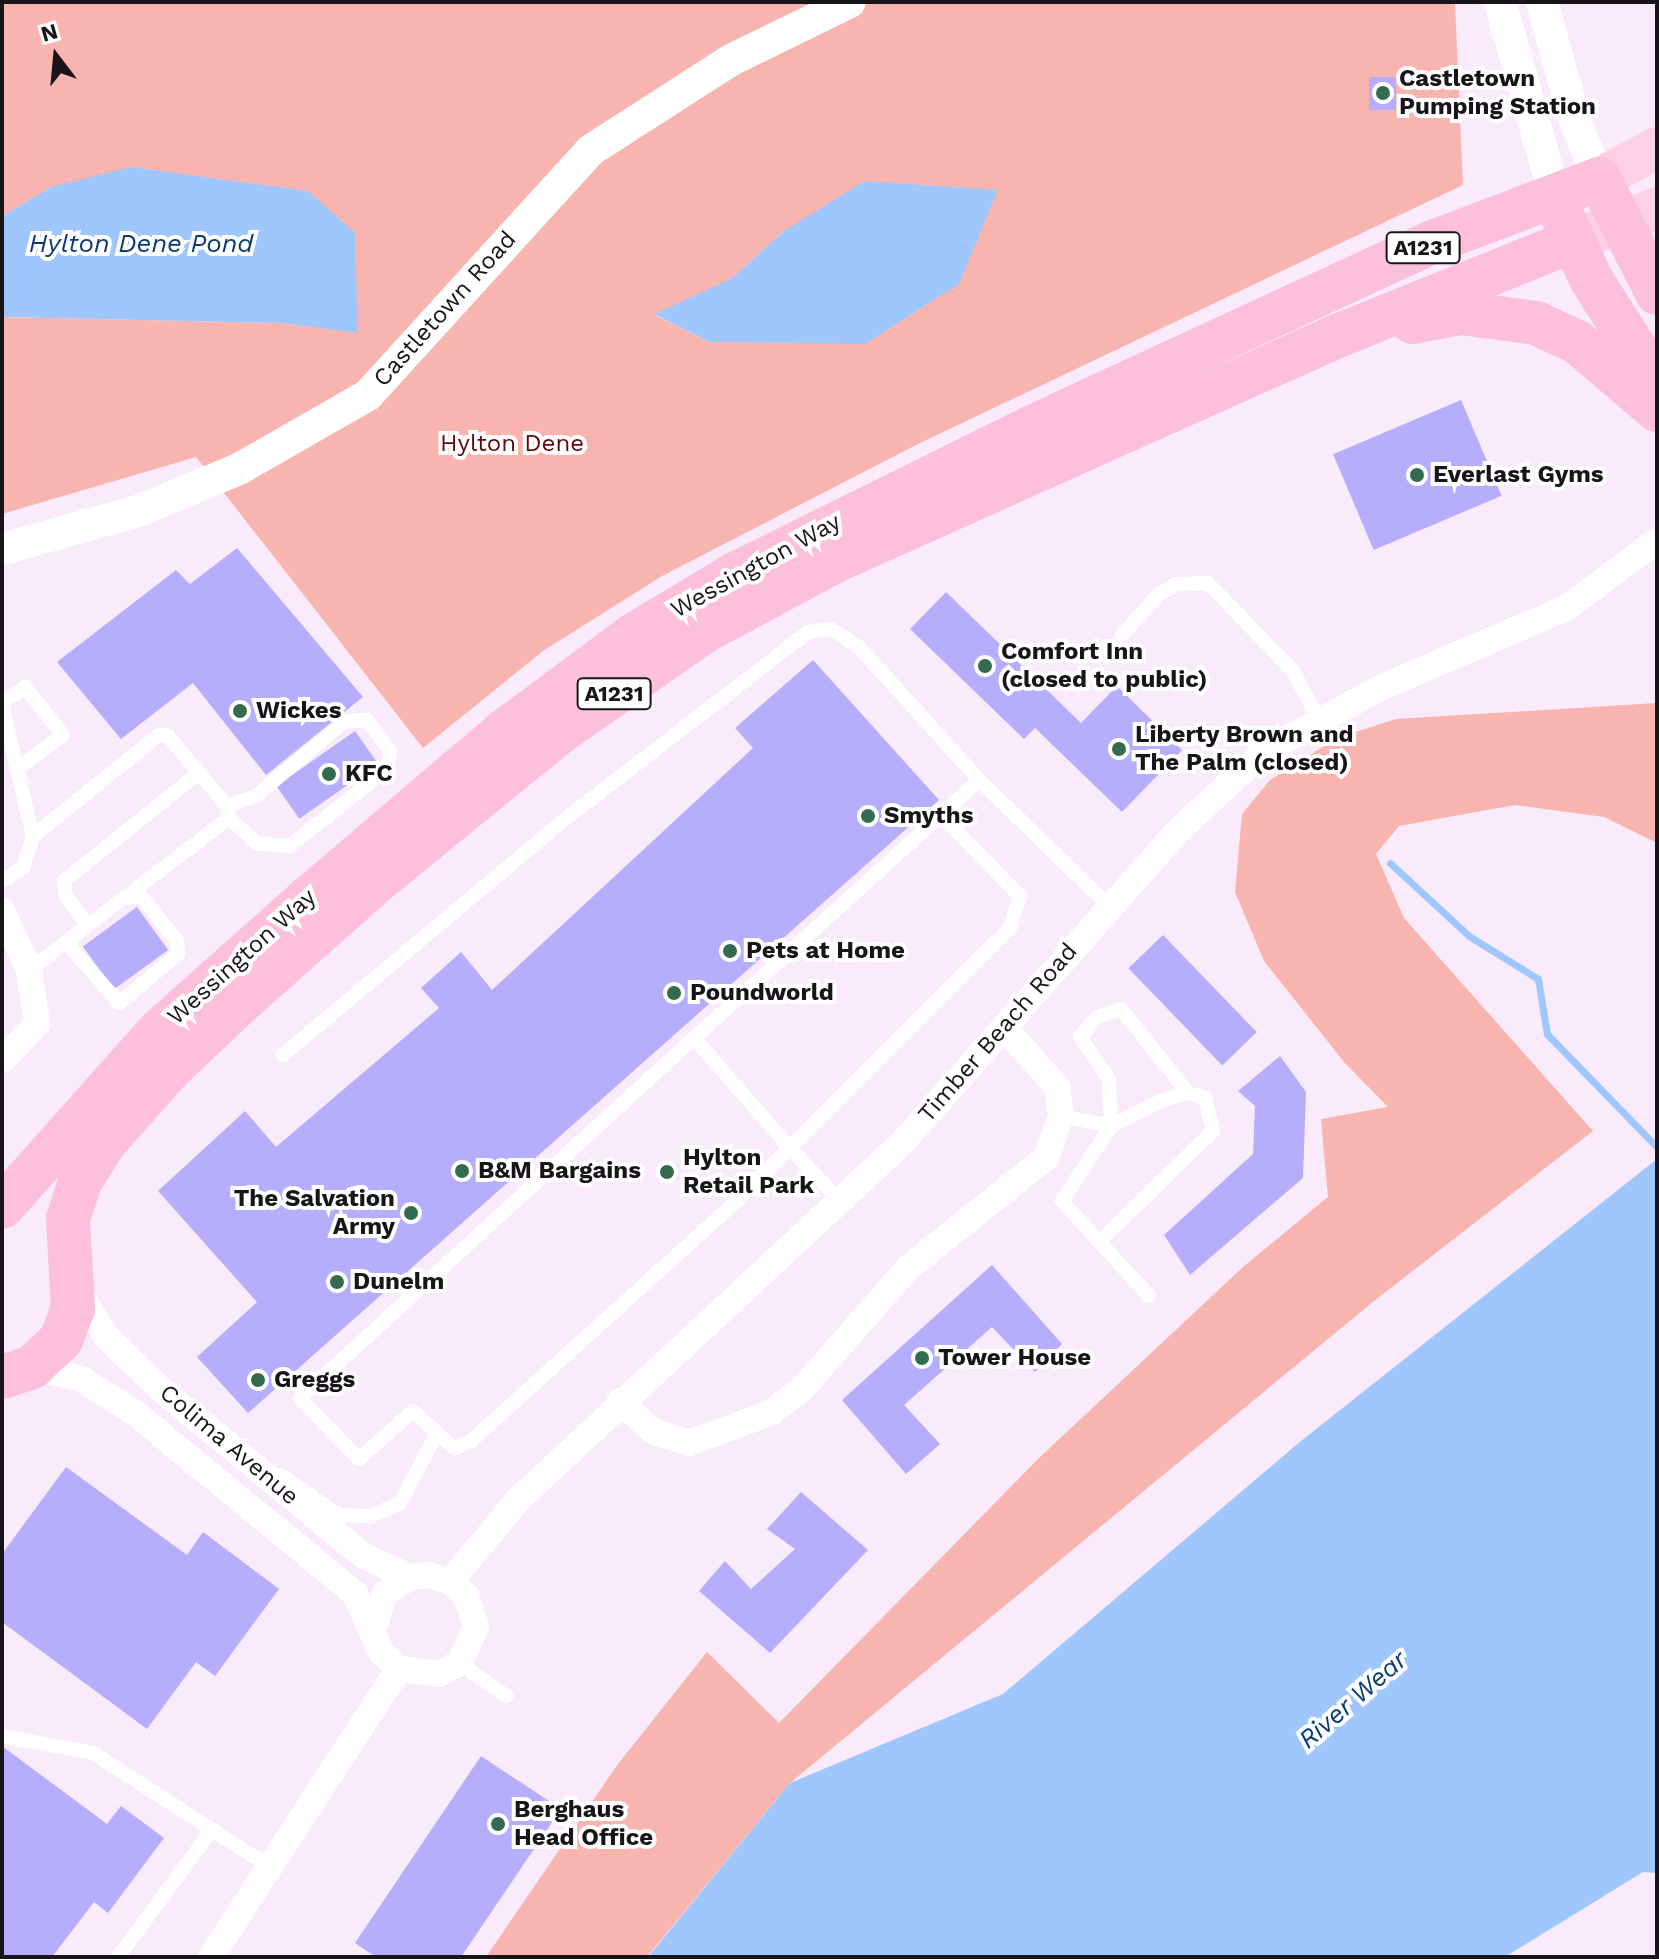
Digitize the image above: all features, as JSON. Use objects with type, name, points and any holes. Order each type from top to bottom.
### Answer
[{"type":"highway","name":"Wessington Way","points":[[71,1272],[52,1237],[24,1217],[2,1209],[159,1031],[503,732],[635,634],[833,523],[1018,434],[1433,242],[1599,179]]},
{"type":"highway","points":[[1599,179],[1638,216],[1657,293]]},
{"type":"highway","points":[[1555,197],[1573,241],[1617,324],[1657,383]]},
{"type":"highway","name":"Wessington Way","points":[[17,1372],[61,1340],[73,1309],[68,1219],[80,1182],[104,1143],[170,1069],[376,882],[560,732],[705,631],[833,562],[1335,337],[1573,241]]},
{"type":"highway","points":[[1335,337],[1461,313],[1536,323],[1577,342],[1657,410]]},
{"type":"main road","name":"Wessington Way","points":[[1599,179],[1657,148]]},
{"type":"main road","name":"Wessington Way","points":[[1573,241],[1638,216]]},
{"type":"street","name":"Castletown Road","points":[[2,549],[138,511],[239,469],[368,395],[591,150],[731,60],[850,2]]},
{"type":"street","points":[[1500,2],[1555,197]]},
{"type":"street","points":[[1542,2],[1575,121],[1599,179]]},
{"type":"street","name":"Timber Beach Road","points":[[450,1582],[519,1499],[620,1401],[902,1143],[1110,907],[1220,791],[1263,752],[1318,718],[1506,637],[1611,579],[1657,541]]},
{"type":"street","points":[[2,911],[29,970],[37,1024],[2,1060]]},
{"type":"street","points":[[620,1401],[654,1432],[689,1443],[740,1428],[790,1400],[908,1268],[1046,1158],[1061,1116],[1057,1087],[1004,1027]]},
{"type":"street","name":"Colima Avenue","points":[[71,1272],[106,1336],[244,1459],[364,1556],[410,1577]]},
{"type":"street","name":"Colima Avenue","points":[[17,1372],[81,1379],[135,1413],[355,1594],[374,1626]]},
{"type":"street","points":[[410,1577],[450,1582],[466,1596],[476,1626],[460,1663],[438,1674],[415,1675],[399,1669],[381,1652],[374,1626],[385,1594],[410,1577]]},
{"type":"street","points":[[211,1957],[399,1669]]},
{"type":"lane","points":[[1122,635],[1159,594],[1177,584],[1208,583],[1293,671],[1318,718]]},
{"type":"lane","points":[[283,1055],[564,820],[808,632],[831,629],[859,647],[979,780],[1110,907]]},
{"type":"lane","points":[[2,881],[23,868],[33,836],[17,769],[2,703],[25,687],[63,735],[17,769]]},
{"type":"lane","points":[[29,970],[127,898],[228,812],[256,796],[344,722],[367,720],[390,751],[387,769],[290,846],[258,844],[228,812],[168,736],[159,735],[33,836]]},
{"type":"lane","points":[[88,926],[66,896],[64,881],[199,773]]},
{"type":"lane","points":[[941,815],[1020,896],[1010,928],[790,1148],[470,1442],[454,1448],[436,1435],[413,1411],[359,1459],[300,1398],[979,780]]},
{"type":"lane","points":[[66,942],[119,1003],[178,954],[177,941],[141,896],[127,898]]},
{"type":"lane","points":[[1111,1126],[1109,1079],[1080,1037],[1097,1017],[1121,1009],[1188,1093]]},
{"type":"lane","points":[[694,1038],[839,1200]]},
{"type":"lane","points":[[1100,1241],[1213,1131],[1205,1098],[1188,1093],[1134,1111],[1111,1126],[1062,1201],[1149,1296]]},
{"type":"lane","points":[[1061,1116],[1111,1126]]},
{"type":"lane","points":[[244,1459],[290,1479],[339,1515],[370,1516],[400,1503],[436,1435]]},
{"type":"lane","points":[[460,1663],[506,1696]]},
{"type":"lane","points":[[2,1736],[93,1753],[270,1867]]},
{"type":"lane","points":[[118,1957],[212,1830]]},
{"type":"green space","name":"Hylton Dene","points":[[2,2],[1455,2],[1463,185],[918,444],[662,576],[543,651],[423,748],[196,457],[2,514],[2,317],[281,323],[357,332],[355,233],[51,187],[2,216]],"holes":[[[785,230],[709,342],[655,315],[731,279]]]},
{"type":"green space","points":[[1657,703],[1657,843],[1604,817],[1515,805],[1399,826],[1376,854],[1404,918],[1593,1131],[1374,1301],[790,1783],[647,1957],[486,1957],[618,1764],[707,1652],[779,1723],[1039,1458],[1243,1267],[1328,1197],[1321,1119],[1388,1107],[1344,1062],[1264,961],[1235,892],[1242,814],[1270,780],[1337,738],[1396,719]]},
{"type":"water","name":"Hylton Dene Pond","points":[[131,167],[308,191],[355,233],[358,333],[281,323],[2,317],[2,216],[51,187]]},
{"type":"water","points":[[865,181],[998,190],[959,284],[865,344],[709,342],[654,314],[731,279],[785,230]]},
{"type":"water","name":"River Wear","points":[[1657,1159],[1657,1873],[1643,1872],[1505,1957],[648,1957],[790,1783],[1003,1694],[1301,1441]]},
{"type":"building","name":"Castletown Pumping Station","points":[[1369,77],[1396,77],[1396,110],[1369,110]]},
{"type":"building","name":"Everlast Gyms","points":[[1461,400],[1502,496],[1374,550],[1333,454]]},
{"type":"building","points":[[237,548],[363,697],[266,775],[193,683],[121,739],[57,662],[176,570],[190,584]]},
{"type":"building","points":[[946,592],[1081,723],[1117,686],[1182,750],[1122,812],[1035,728],[1024,739],[910,629]]},
{"type":"building","points":[[813,660],[939,800],[248,1413],[197,1357],[257,1302],[158,1191],[245,1111],[276,1147],[439,1008],[421,988],[461,952],[492,990],[753,748],[735,728]]},
{"type":"building","name":"KFC","points":[[355,731],[378,764],[299,819],[276,786]]},
{"type":"building","points":[[137,907],[168,950],[114,989],[83,946]]},
{"type":"building","points":[[1163,935],[1257,1032],[1222,1065],[1128,968]]},
{"type":"building","points":[[1280,1056],[1306,1092],[1303,1178],[1190,1275],[1164,1235],[1253,1154],[1255,1106],[1238,1091]]},
{"type":"building","name":"Tower House","points":[[992,1265],[1062,1344],[1035,1372],[992,1327],[904,1405],[940,1444],[906,1474],[842,1400]]},
{"type":"building","points":[[66,1467],[187,1555],[203,1532],[279,1589],[215,1676],[196,1662],[147,1729],[2,1622],[2,1554]]},
{"type":"building","points":[[801,1492],[868,1550],[770,1653],[699,1591],[725,1561],[751,1589],[795,1549],[767,1529]]},
{"type":"building","points":[[2,1746],[107,1824],[121,1806],[164,1838],[108,1913],[94,1902],[52,1957],[2,1957]]},
{"type":"building","points":[[481,1756],[561,1809],[461,1957],[376,1957],[355,1943]]},
{"type":"waterway","points":[[1390,863],[1469,936],[1538,979],[1547,1034],[1657,1147]]},
{"type":"place","name":"Castletown Pumping Station","points":[[1383,93]]},
{"type":"place","name":"Everlast Gyms","points":[[1417,475]]},
{"type":"place","name":"Comfort Inn (closed to public)","points":[[985,666]]},
{"type":"place","name":"Wickes","points":[[240,711]]},
{"type":"place","name":"Liberty Brown and The Palm (closed)","points":[[1119,749]]},
{"type":"place","name":"KFC","points":[[329,774]]},
{"type":"place","name":"Smyths","points":[[868,816]]},
{"type":"place","name":"Pets at Home","points":[[730,951]]},
{"type":"place","name":"Poundworld","points":[[674,993]]},
{"type":"place","name":"B&M Bargains","points":[[462,1171]]},
{"type":"place","name":"Hylton Retail Park","points":[[667,1172]]},
{"type":"place","name":"The Salvation Army","points":[[411,1213]]},
{"type":"place","name":"Dunelm","points":[[337,1282]]},
{"type":"place","name":"Tower House","points":[[922,1358]]},
{"type":"place","name":"Greggs","points":[[258,1380]]},
{"type":"place","name":"Berghaus Head Office","points":[[498,1824]]}]
